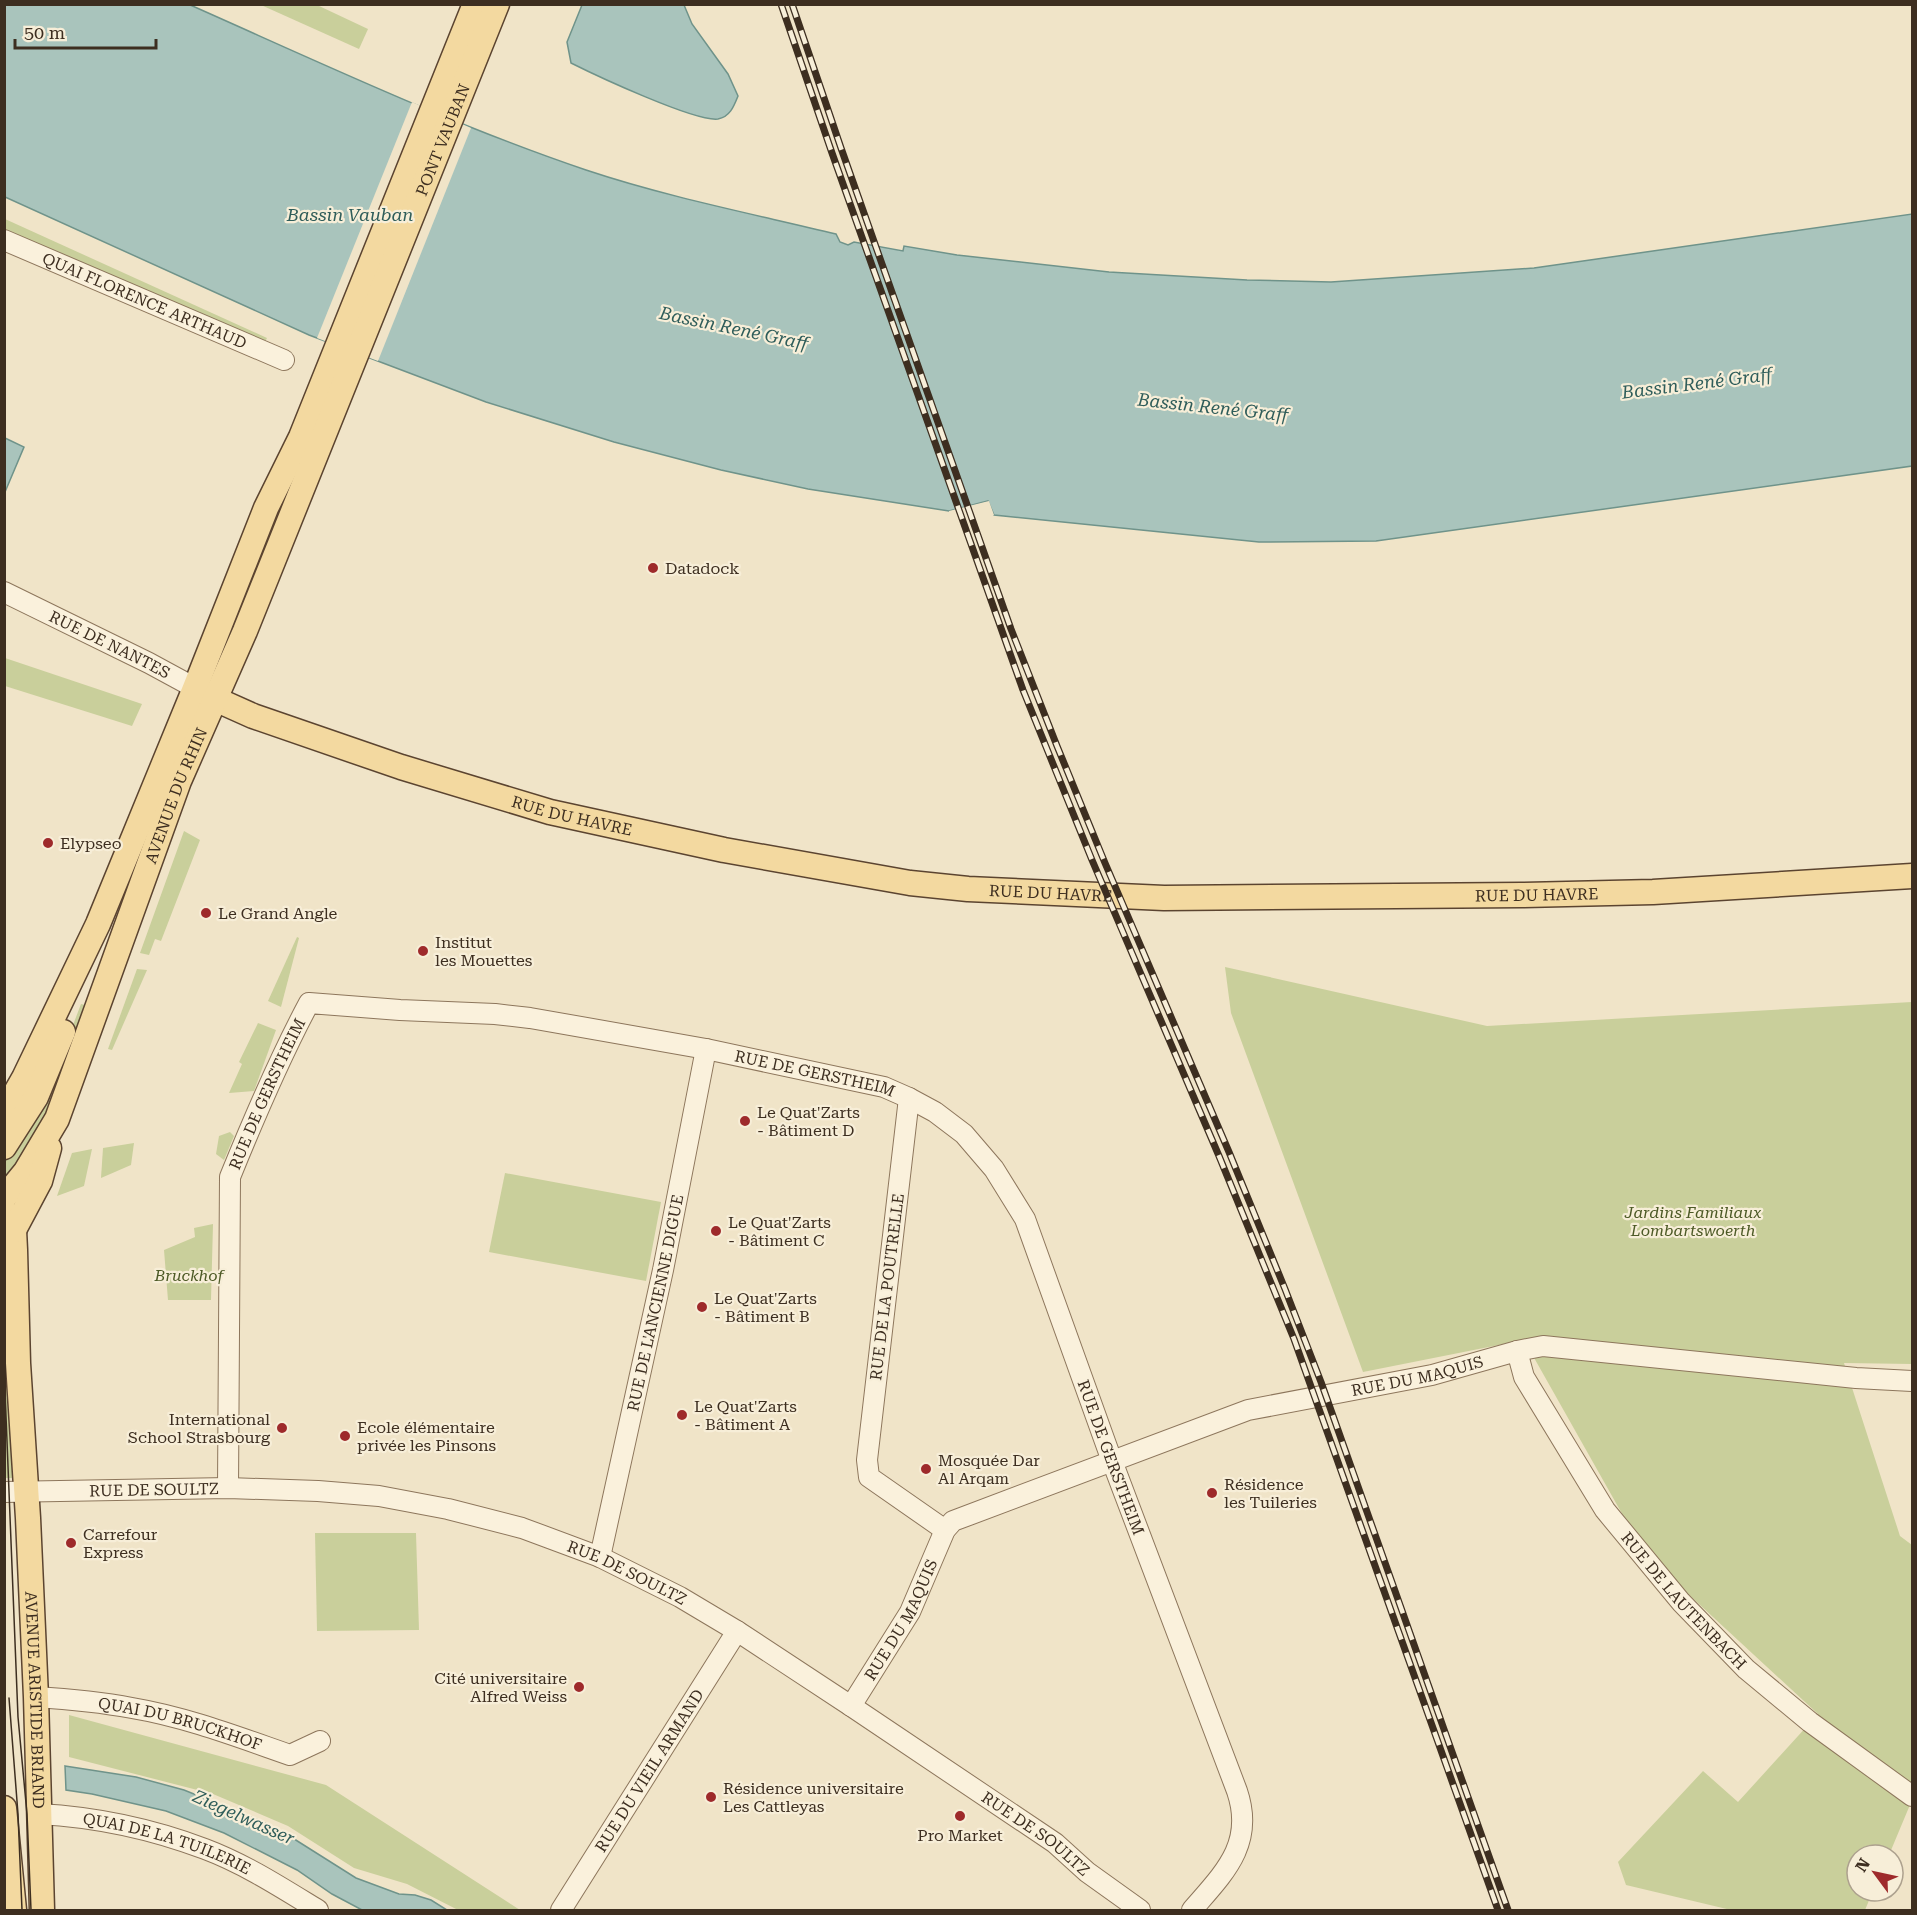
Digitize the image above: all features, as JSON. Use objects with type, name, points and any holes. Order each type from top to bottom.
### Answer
[{"type":"main road","name":"PONT VAUBAN","points":[[332,386],[483,12]]},
{"type":"main road","name":"AVENUE DU RHIN","points":[[4,1197],[26,1172],[57,1119],[179,781],[266,507],[301,437],[332,386]]},
{"type":"main road","name":"AVENUE DU RHIN","points":[[4,1113],[24,1078],[98,924],[205,694]]},
{"type":"main road","name":"RUE DU HAVRE","points":[[205,694],[253,716],[390,763],[550,812],[724,850],[910,883],[968,889],[1164,898],[1653,892],[1912,876]]},
{"type":"main road","points":[[4,1147],[36,1097],[50,1065],[81,986],[98,924]]},
{"type":"main road","points":[[9,1221],[40,1181],[57,1119]]},
{"type":"main road","name":"AVENUE ARISTIDE BRIAND","points":[[9,1221],[18,1363],[15,1491],[36,1697],[42,1911]]},
{"type":"main road","name":"AVENUE ARISTIDE BRIAND","points":[[4,1808],[14,1911]]},
{"type":"main road","name":"QUAI DE LA TUILERIE","points":[[5,1815],[39,1814]]},
{"type":"street","name":"QUAI FLORENCE ARTHAUD","points":[[4,240],[284,360]]},
{"type":"street","name":"RUE DE NANTES","points":[[4,592],[148,663],[205,694]]},
{"type":"street","name":"RUE DE GERSTHEIM","points":[[228,1488],[230,1177],[252,1122],[309,1003],[530,1018],[706,1049],[884,1087],[935,1112],[964,1134],[994,1169],[1025,1219],[1112,1461],[1242,1805],[1241,1838],[1235,1855],[1227,1869],[1192,1911]]},
{"type":"street","name":"RUE DE L'ANCIENNE DIGUE","points":[[600,1557],[663,1270],[706,1049]]},
{"type":"street","name":"RUE DE LA POUTRELLE","points":[[909,1098],[867,1460],[869,1477],[945,1530]]},
{"type":"street","name":"RUE DU MAQUIS","points":[[851,1706],[910,1612],[945,1530],[953,1521],[1248,1410],[1432,1375],[1517,1351],[1544,1346],[1856,1378],[1912,1381]]},
{"type":"street","name":"RUE DE LAUTENBACH","points":[[1517,1351],[1524,1377],[1605,1510],[1681,1602],[1746,1669],[1809,1722],[1912,1796]]},
{"type":"street","name":"RUE DE SOULTZ","points":[[15,1491],[228,1488],[379,1496],[448,1509],[522,1528],[600,1557],[680,1597],[737,1631],[1055,1843],[1087,1872],[1140,1911]]},
{"type":"street","name":"RUE DU VIEIL ARMAND","points":[[561,1911],[737,1631]]},
{"type":"street","name":"QUAI DU BRUCKHOF","points":[[36,1697],[87,1700],[134,1708],[207,1726],[290,1755],[320,1741]]},
{"type":"street","name":"QUAI DE LA TUILERIE","points":[[39,1814],[60,1815],[142,1829],[206,1849],[259,1875],[318,1911]]},
{"type":"green space","points":[[261,5],[317,5],[368,29],[359,49]]},
{"type":"green space","points":[[5,219],[267,338],[262,348],[5,234]]},
{"type":"green space","points":[[5,658],[142,704],[132,726],[5,686]]},
{"type":"green space","points":[[184,831],[200,840],[161,941],[155,939],[149,955],[140,953]]},
{"type":"green space","points":[[297,937],[299,938],[281,1007],[268,1001]]},
{"type":"green space","name":"Jardins Familiaux Lombartswoerth","points":[[1225,967],[1487,1026],[1912,1002],[1912,1364],[1844,1363],[1900,1536],[1912,1545],[1912,1800],[1894,1843],[1845,1843],[1845,1903],[1868,1903],[1865,1910],[1731,1910],[1626,1885],[1618,1862],[1703,1771],[1738,1802],[1818,1714],[1687,1593],[1625,1519],[1524,1340],[1363,1372],[1231,1013]]},
{"type":"green space","points":[[137,969],[147,970],[112,1050],[108,1049]]},
{"type":"green space","points":[[81,1004],[85,1005],[46,1121],[10,1177],[5,1179],[5,1155],[65,1046]]},
{"type":"green space","points":[[258,1023],[276,1030],[254,1091],[229,1093],[242,1064],[239,1062]]},
{"type":"green space","points":[[230,1132],[234,1136],[224,1160],[216,1154],[219,1136]]},
{"type":"green space","points":[[134,1143],[131,1165],[101,1178],[103,1148]]},
{"type":"green space","points":[[92,1149],[84,1186],[57,1196],[72,1153]]},
{"type":"green space","points":[[505,1173],[661,1202],[646,1281],[489,1252]]},
{"type":"green space","name":"Bruckhof","points":[[213,1224],[211,1300],[168,1300],[164,1250],[195,1237],[194,1228]]},
{"type":"green space","points":[[5,1259],[25,1478],[5,1478]]},
{"type":"green space","points":[[315,1533],[416,1533],[419,1630],[317,1631]]},
{"type":"green space","points":[[69,1715],[326,1785],[520,1910],[458,1910],[407,1884],[354,1868],[288,1826],[213,1794],[69,1757]]},
{"type":"water","points":[[188,4],[385,92],[535,152],[648,189],[836,234],[840,242],[848,245],[854,242],[903,251],[904,246],[957,255],[1109,272],[1331,282],[1534,268],[1912,214],[1912,466],[1376,541],[1259,542],[994,515],[988,501],[949,511],[808,489],[721,470],[614,442],[486,402],[309,335],[5,197],[5,5]]},
{"type":"water","points":[[582,5],[684,5],[692,24],[728,74],[738,96],[731,110],[722,118],[706,118],[645,97],[571,63],[567,42]]},
{"type":"water","points":[[5,438],[24,447],[5,492]]},
{"type":"water","name":"Ziegelwasser","points":[[65,1766],[136,1777],[184,1790],[261,1821],[356,1878],[399,1894],[415,1895],[431,1900],[447,1910],[362,1910],[332,1894],[297,1870],[224,1833],[166,1811],[66,1790]]},
{"type":"pier","points":[[412,102],[471,128],[378,361],[317,338]]},
{"type":"pier","points":[[989,501],[994,515],[991,516],[987,504],[949,514],[949,511]]},
{"type":"tram line","points":[[4,1366],[18,1717],[27,1814],[31,1910]]},
{"type":"tram line","points":[[9,1698],[18,1814],[22,1910]]},
{"type":"railway","points":[[781,4],[1023,690],[1092,860],[1219,1156],[1294,1339],[1498,1910]]},
{"type":"railway","points":[[792,4],[1011,629],[1105,863],[1285,1289],[1321,1382],[1508,1910]]},
{"type":"place","name":"Datadock","points":[[653,568]]},
{"type":"place","name":"Elypseo","points":[[48,843]]},
{"type":"place","name":"Le Grand Angle","points":[[206,913]]},
{"type":"place","name":"Institut les Mouettes","points":[[423,951]]},
{"type":"place","name":"Le Quat'Zarts - Bâtiment D","points":[[745,1121]]},
{"type":"place","name":"Le Quat'Zarts - Bâtiment C","points":[[716,1231]]},
{"type":"place","name":"Le Quat'Zarts - Bâtiment B","points":[[702,1307]]},
{"type":"place","name":"Le Quat'Zarts - Bâtiment A","points":[[682,1415]]},
{"type":"place","name":"International School Strasbourg","points":[[282,1428]]},
{"type":"place","name":"Ecole élémentaire privée les Pinsons","points":[[345,1436]]},
{"type":"place","name":"Mosquée Dar Al Arqam","points":[[926,1469]]},
{"type":"place","name":"Résidence les Tuileries","points":[[1212,1493]]},
{"type":"place","name":"Carrefour Express","points":[[71,1543]]},
{"type":"place","name":"Cité universitaire Alfred Weiss","points":[[579,1687]]},
{"type":"place","name":"Résidence universitaire Les Cattleyas","points":[[711,1797]]},
{"type":"place","name":"Pro Market","points":[[960,1816]]},
{"type":"water label","name":"Bassin Vauban","points":[[350,214]]},
{"type":"water label","name":"Bassin René Graff","points":[[734,328]]},
{"type":"water label","name":"Bassin René Graff","points":[[1697,383]]},
{"type":"water label","name":"Bassin René Graff","points":[[1213,407]]}]
